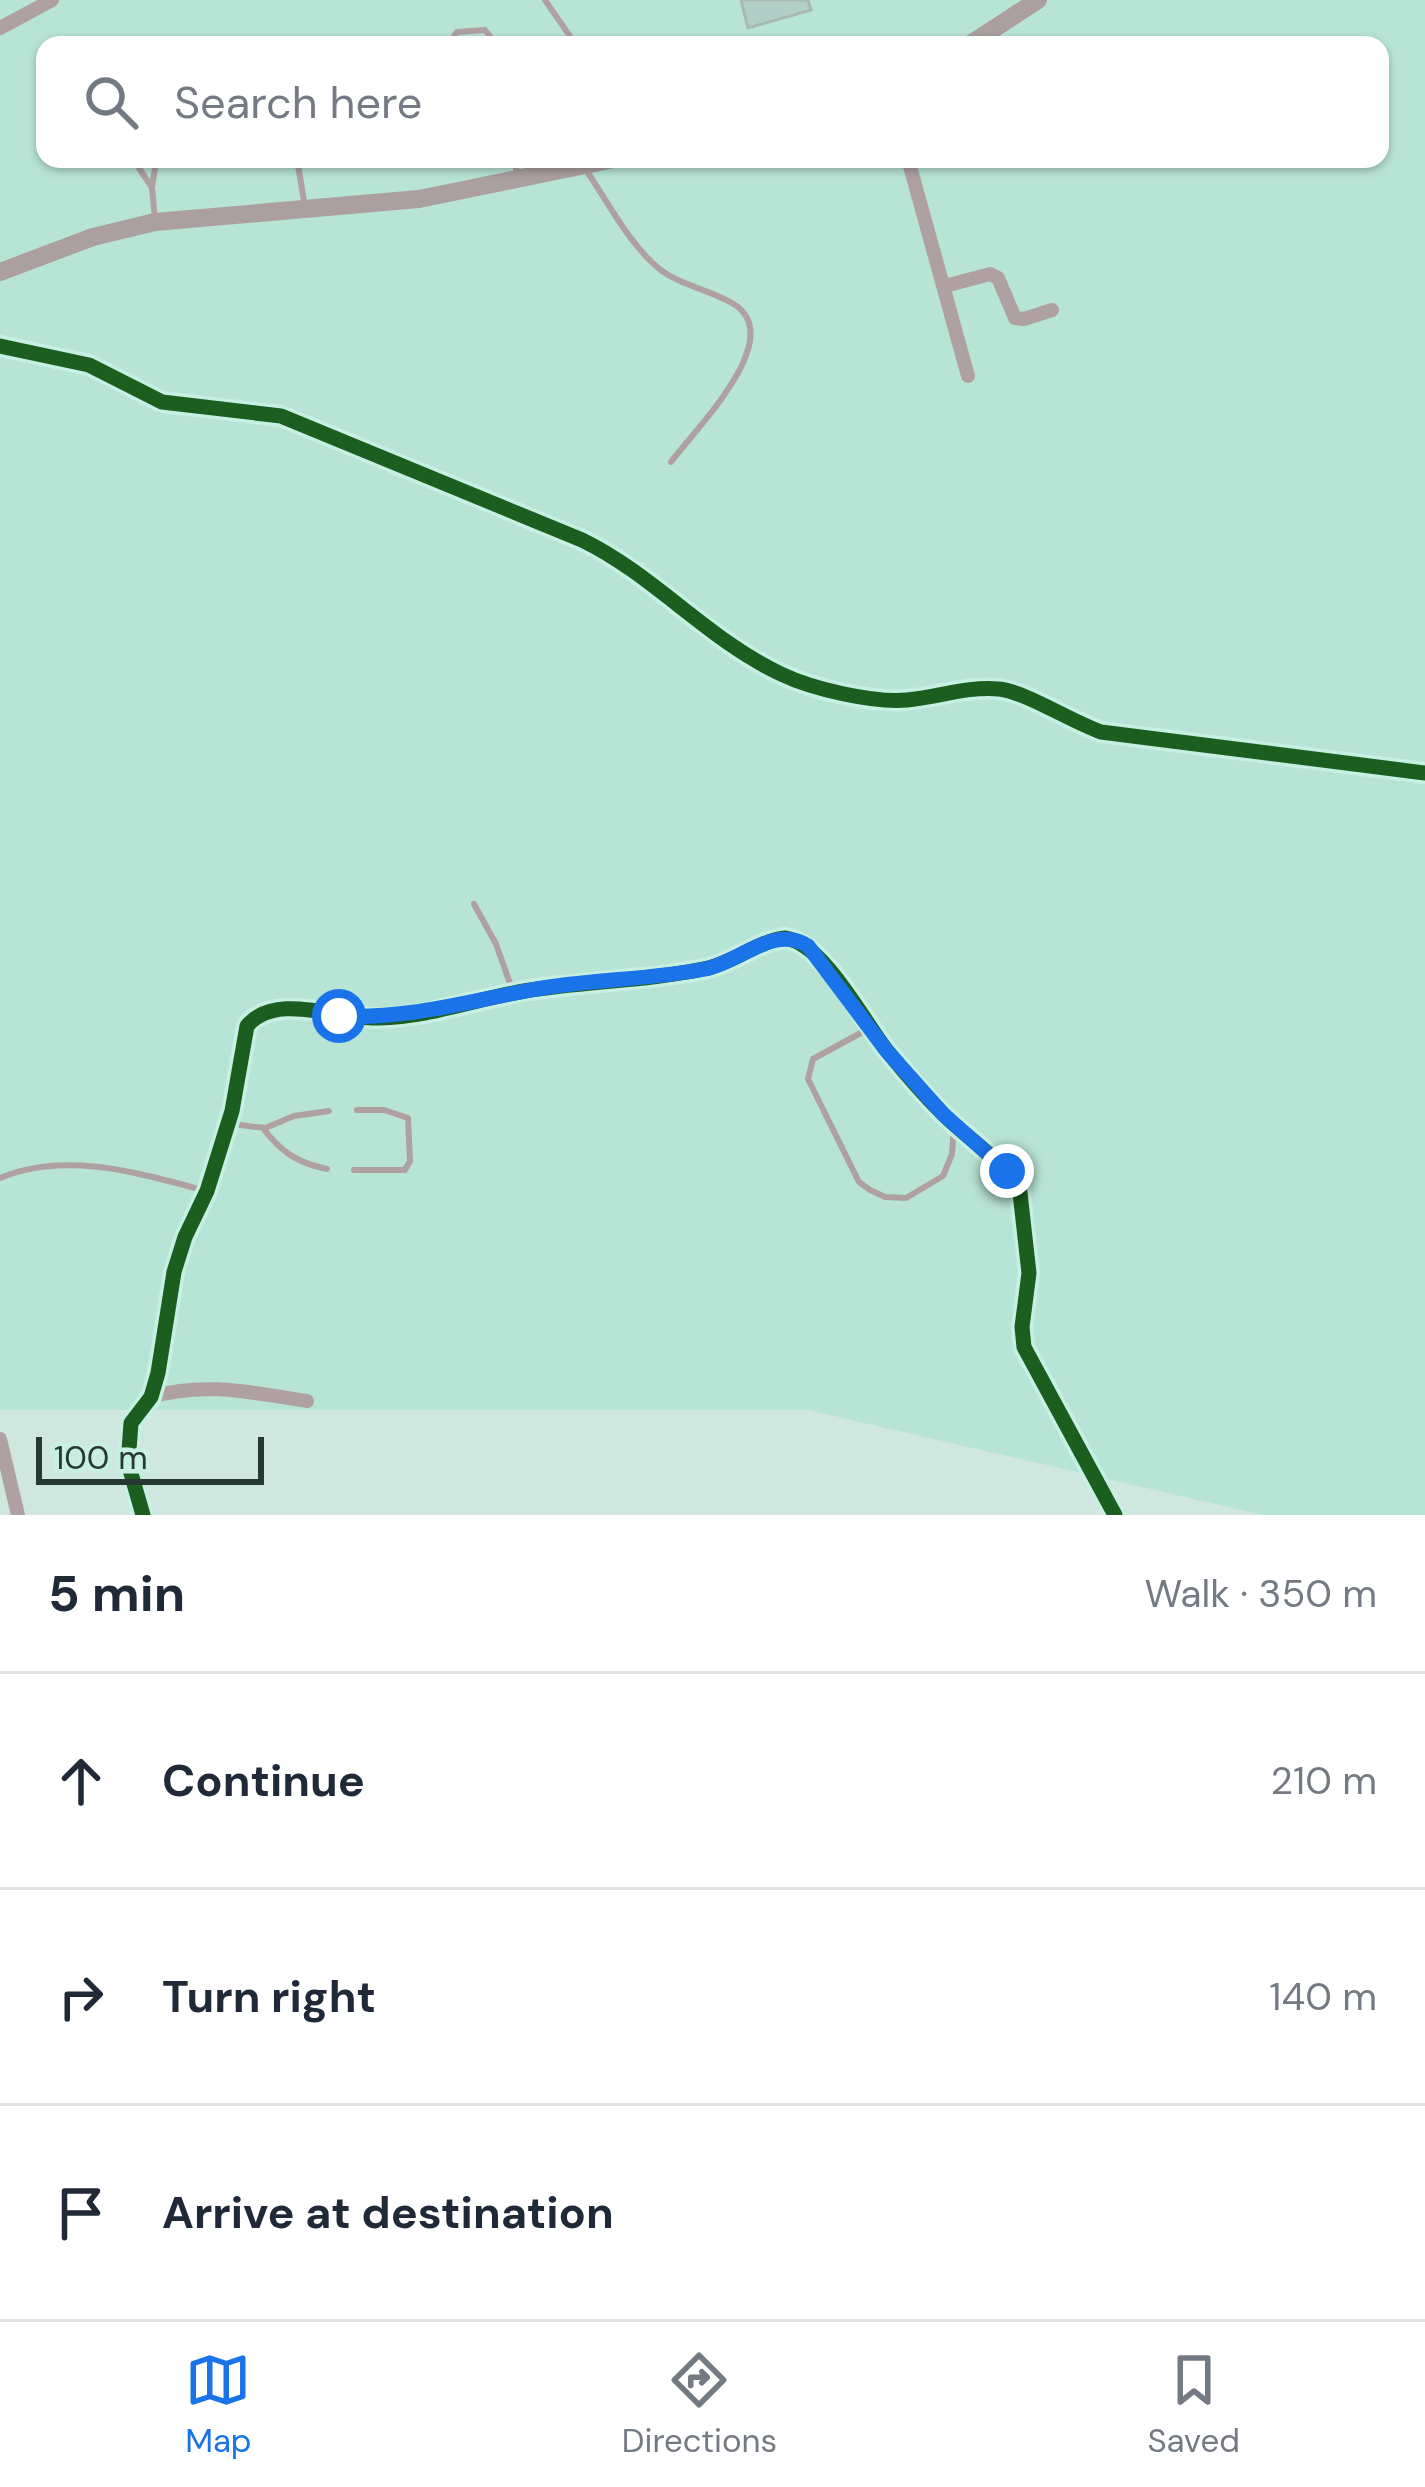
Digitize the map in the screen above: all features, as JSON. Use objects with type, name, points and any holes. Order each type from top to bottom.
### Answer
[{"type":"street","points":[[0,28],[52,0]]},
{"type":"street","points":[[983,36],[1038,0]]},
{"type":"street","points":[[0,272],[93,237],[155,223],[419,199],[566,168]]},
{"type":"street","points":[[911,168],[968,376]]},
{"type":"street","points":[[945,286],[990,274],[998,278],[1016,318],[1052,310]]},
{"type":"street","points":[[0,346],[89,364],[162,402],[280,416],[561,532],[612,555],[695,619],[780,674],[825,689],[894,701],[994,689],[1013,692],[1068,721],[1101,732],[1425,773]]},
{"type":"street","points":[[143,1515],[131,1482],[131,1424],[151,1397],[173,1272],[207,1191],[228,1124],[247,1026],[263,1011],[406,1016],[513,993],[705,969],[785,938],[808,946],[871,1028],[954,1124],[998,1161],[1020,1193],[1030,1274],[1022,1327],[1024,1347],[1115,1515]]},
{"type":"street","points":[[151,1397],[174,1390],[222,1388],[307,1401]]},
{"type":"street","points":[[0,1439],[18,1515]]},
{"type":"lane","points":[[545,0],[570,36]]},
{"type":"lane","points":[[454,36],[477,29],[490,36]]},
{"type":"lane","points":[[139,168],[152,188]]},
{"type":"lane","points":[[155,168],[155,223]]},
{"type":"lane","points":[[299,168],[305,211]]},
{"type":"lane","points":[[516,168],[520,181]]},
{"type":"lane","points":[[591,168],[652,262],[682,282],[730,301],[750,318],[753,329],[747,359],[671,462]]},
{"type":"lane","points":[[474,904],[496,944],[513,993]]},
{"type":"lane","points":[[871,1028],[813,1059],[808,1079],[859,1182],[885,1197],[906,1198],[927,1188],[949,1167],[954,1124]]},
{"type":"lane","points":[[355,1170],[405,1170],[411,1141],[407,1118],[384,1110],[357,1110]]},
{"type":"lane","points":[[228,1124],[263,1128],[311,1112],[329,1112]]},
{"type":"lane","points":[[263,1128],[278,1148],[300,1161],[327,1168]]},
{"type":"lane","points":[[0,1178],[20,1169],[63,1164],[149,1176],[207,1191]]},
{"type":"green space","points":[[0,0],[1425,0],[1425,1515],[1263,1515],[808,1410],[0,1410]]},
{"type":"building","points":[[741,0],[808,0],[811,10],[748,28]]},
{"type":"cycle path","points":[[0,346],[89,365],[162,402],[281,416],[582,540],[633,571],[754,660],[809,685],[893,700],[999,689],[1101,732],[1425,773]]},
{"type":"cycle path","points":[[143,1515],[128,1463],[131,1423],[151,1397],[174,1272],[232,1111],[247,1026],[274,1010],[398,1017],[524,991],[685,972],[718,965],[785,938],[800,943],[828,968],[908,1076],[995,1160],[1020,1193],[1029,1273],[1024,1347],[1115,1515]]},
{"type":"route","points":[[339,1016],[406,1016],[568,984],[705,969],[775,939],[794,939],[808,946],[886,1050],[943,1114],[1007,1171]]}]
